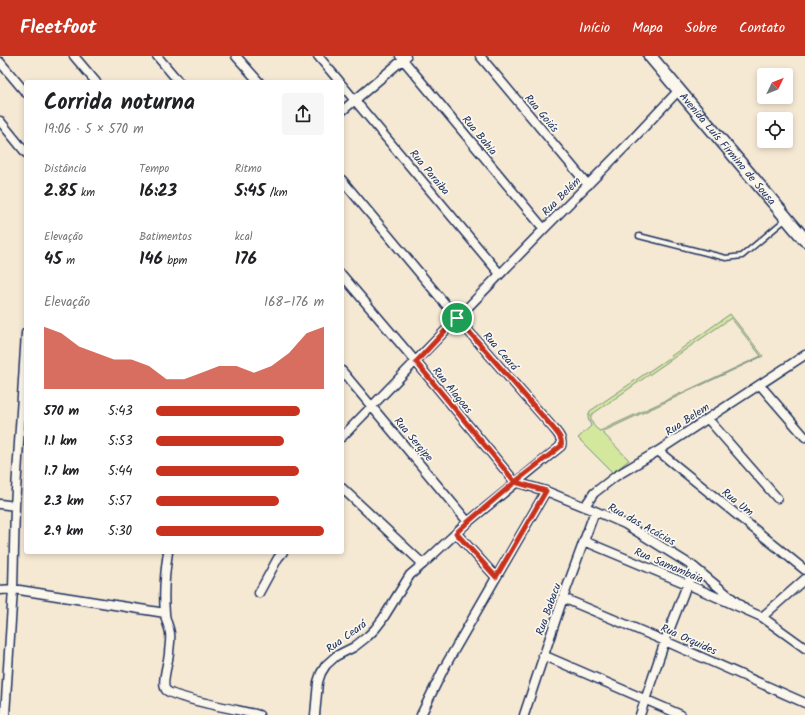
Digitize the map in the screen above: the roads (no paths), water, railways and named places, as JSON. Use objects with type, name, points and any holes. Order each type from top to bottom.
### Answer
[{"type":"main road","name":"Avenida Luís Firmino de Sousa","points":[[650,56],[805,240]]},
{"type":"street","points":[[74,56],[94,80]]},
{"type":"street","points":[[157,56],[177,80]]},
{"type":"street","points":[[236,56],[257,80]]},
{"type":"street","points":[[318,56],[338,80]]},
{"type":"street","name":"Rua Goiás","points":[[480,56],[588,185]]},
{"type":"street","points":[[344,109],[403,57]]},
{"type":"street","name":"Rua Bahia","points":[[403,57],[544,229]]},
{"type":"street","points":[[0,62],[24,91]]},
{"type":"street","name":"Rua Paraiba","points":[[344,87],[500,274]]},
{"type":"street","name":"Rua Belém","points":[[344,435],[679,90]]},
{"type":"street","points":[[0,121],[24,151]]},
{"type":"street","name":"Rua Ceará","points":[[315,715],[318,682],[326,665],[336,656],[354,647],[375,629],[410,575],[468,522],[515,482],[561,446],[562,442],[554,429],[457,318],[344,182]]},
{"type":"street","name":"Rua Alagoas","points":[[344,277],[515,482]]},
{"type":"street","name":"Rua Belem","points":[[585,506],[594,493],[616,476],[708,419],[805,355]]},
{"type":"street","points":[[5,715],[13,589],[15,506],[24,364]]},
{"type":"street","name":"Rua Sergipe","points":[[344,373],[468,522]]},
{"type":"street","points":[[760,385],[805,437]]},
{"type":"street","points":[[708,419],[777,498]]},
{"type":"street","name":"Rua Um","points":[[658,451],[805,570]]},
{"type":"street","name":"Rua das Acácias","points":[[515,482],[546,491],[595,510],[625,524],[694,567],[745,609]]},
{"type":"street","points":[[344,490],[423,564]]},
{"type":"street","points":[[421,715],[444,668],[546,491]]},
{"type":"street","points":[[0,504],[15,506]]},
{"type":"street","name":"Rua Babacu","points":[[524,715],[543,655],[595,510]]},
{"type":"street","points":[[456,533],[496,577]]},
{"type":"street","name":"Rua Samambaia","points":[[584,542],[745,609]]},
{"type":"street","points":[[168,554],[165,575],[165,613],[170,634],[169,656],[164,680],[164,688],[171,694],[247,714],[259,715]]},
{"type":"street","points":[[259,593],[281,554]]},
{"type":"street","points":[[640,715],[665,641],[694,567]]},
{"type":"street","points":[[762,617],[805,579]]},
{"type":"street","points":[[0,590],[13,589],[165,613]]},
{"type":"street","name":"Rua Orquides","points":[[563,598],[805,703]]},
{"type":"street","points":[[745,609],[762,617],[805,648]]},
{"type":"street","points":[[543,655],[681,715]]},
{"type":"lane","points":[[639,236],[726,258],[742,256],[786,218]]}]
